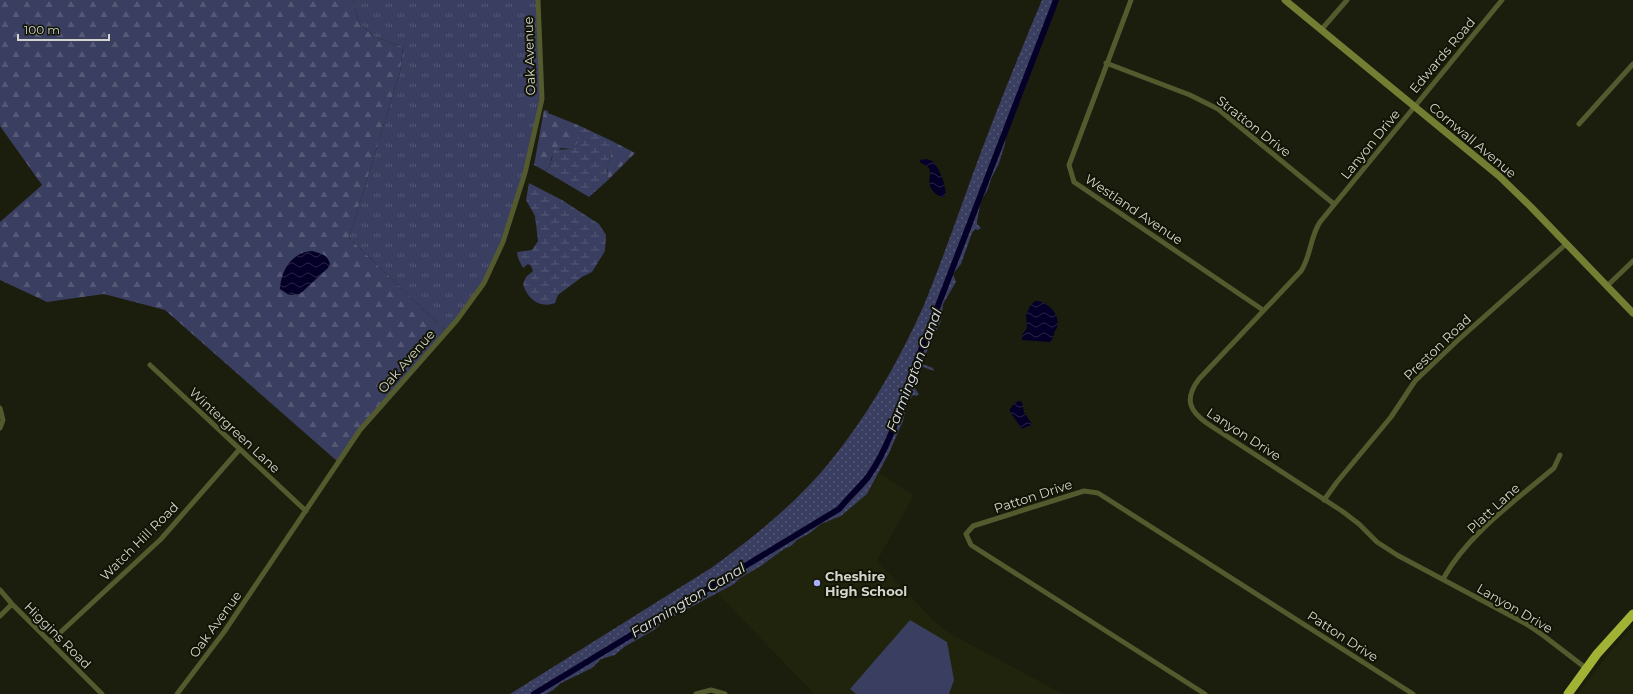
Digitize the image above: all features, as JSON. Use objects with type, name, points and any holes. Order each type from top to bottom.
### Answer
[{"type":"highway","points":[[1568,694],[1606,643],[1633,614]]},
{"type":"street","name":"Oak Avenue","points":[[177,694],[224,632],[360,430],[457,320],[484,283],[503,242],[525,173],[542,99],[538,0]]},
{"type":"street","name":"Westland Avenue","points":[[1131,0],[1106,63],[1069,165],[1074,182],[1263,310]]},
{"type":"street","name":"Cornwall Avenue","points":[[1285,0],[1499,176],[1633,313]]},
{"type":"street","points":[[1321,30],[1346,0]]},
{"type":"street","name":"Edwards Road","points":[[1414,106],[1502,0]]},
{"type":"street","name":"Stratton Drive","points":[[1106,63],[1190,96],[1218,109],[1334,204]]},
{"type":"street","points":[[1579,124],[1633,64]]},
{"type":"street","name":"Lanyon Drive","points":[[1414,106],[1315,229],[1308,258],[1301,271],[1198,379],[1192,391],[1191,406],[1199,417],[1208,424],[1349,516],[1377,542],[1528,625],[1587,669]]},
{"type":"street","name":"Preston Road","points":[[1324,500],[1391,417],[1415,381],[1457,341],[1566,244]]},
{"type":"street","points":[[1607,286],[1633,261]]},
{"type":"street","name":"Wintergreen Lane","points":[[150,365],[239,450],[306,511]]},
{"type":"street","points":[[0,408],[3,420],[0,428]]},
{"type":"street","name":"Watch Hill Road","points":[[50,642],[161,538],[239,450]]},
{"type":"street","name":"Platt Lane","points":[[1443,579],[1484,528],[1554,468],[1560,456]]},
{"type":"street","name":"Patton Drive","points":[[1205,694],[971,545],[966,534],[973,526],[1084,491],[1098,493],[1413,694]]},
{"type":"street","name":"Higgins Road","points":[[0,590],[12,604],[102,694]]},
{"type":"street","points":[[0,616],[12,604]]},
{"type":"street","points":[[696,694],[711,690],[725,694]]},
{"type":"shaded area","name":"Cheshire High School","points":[[879,473],[914,495],[877,561],[937,624],[953,635],[1063,694],[814,694],[718,594],[797,540],[813,531],[821,524],[841,516],[869,492]]},
{"type":"shaded area","points":[[1633,626],[1633,694],[1577,694],[1613,648]]},
{"type":"green space","points":[[0,0],[353,0],[359,23],[375,37],[403,47],[400,72],[349,238],[447,332],[360,430],[338,462],[165,310],[104,294],[47,302],[0,280],[0,222],[42,185],[0,126]],"holes":[[[312,251],[327,257],[315,279],[302,292]]]},
{"type":"green space","points":[[353,0],[538,0],[542,99],[525,173],[503,242],[484,283],[447,332],[349,238],[400,72],[403,47],[375,37],[359,23]]},
{"type":"green space","points":[[1042,0],[1059,0],[1046,29],[1021,99],[1006,130],[1005,144],[999,163],[981,201],[977,224],[981,228],[978,230],[975,229],[972,233],[961,264],[953,274],[956,282],[943,304],[941,321],[922,362],[922,364],[933,368],[934,371],[923,367],[920,370],[914,387],[919,394],[917,396],[913,395],[907,403],[903,421],[889,453],[867,494],[841,516],[821,524],[761,566],[740,578],[734,584],[663,622],[654,630],[624,647],[615,655],[601,659],[592,668],[561,683],[546,694],[510,694],[711,568],[758,532],[788,506],[816,478],[843,445],[870,407],[882,387],[904,347],[924,305],[1014,67]]},
{"type":"green space","points":[[544,110],[578,125],[579,142],[571,149],[561,148],[552,156],[550,166],[545,171],[534,165]]},
{"type":"green space","points":[[578,125],[612,141],[612,151],[608,164],[607,181],[589,197],[545,171],[550,166],[554,150],[571,149],[578,142]]},
{"type":"green space","points":[[612,141],[635,153],[607,181],[608,164],[612,151]]},
{"type":"green space","points":[[529,183],[562,200],[599,224],[606,235],[605,251],[592,272],[582,277],[558,295],[555,303],[549,305],[539,304],[528,294],[523,284],[526,277],[533,271],[531,266],[528,264],[523,268],[517,252],[532,250],[538,241],[535,216],[526,200]]},
{"type":"green space","points":[[910,620],[947,642],[954,680],[949,694],[856,694],[850,689]]},
{"type":"water","points":[[920,160],[931,160],[938,168],[944,184],[944,197],[939,196],[932,190],[929,182],[930,170],[927,166],[920,162]]},
{"type":"water","points":[[312,251],[326,256],[330,264],[328,268],[299,294],[289,295],[280,289],[285,269],[293,258],[305,252]]},
{"type":"water","points":[[1035,301],[1049,306],[1057,318],[1057,328],[1050,342],[1022,340],[1022,335],[1027,328],[1026,315],[1030,306]]},
{"type":"water","points":[[1018,401],[1022,402],[1024,412],[1033,426],[1032,427],[1031,425],[1022,429],[1010,412],[1010,409],[1014,404],[1013,402],[1015,404]]},
{"type":"waterway","name":"Farmington Canal","points":[[534,694],[839,509],[868,477],[876,465],[894,427],[912,373],[1056,0]]},
{"type":"place","name":"Cheshire High School","points":[[817,583]]}]
